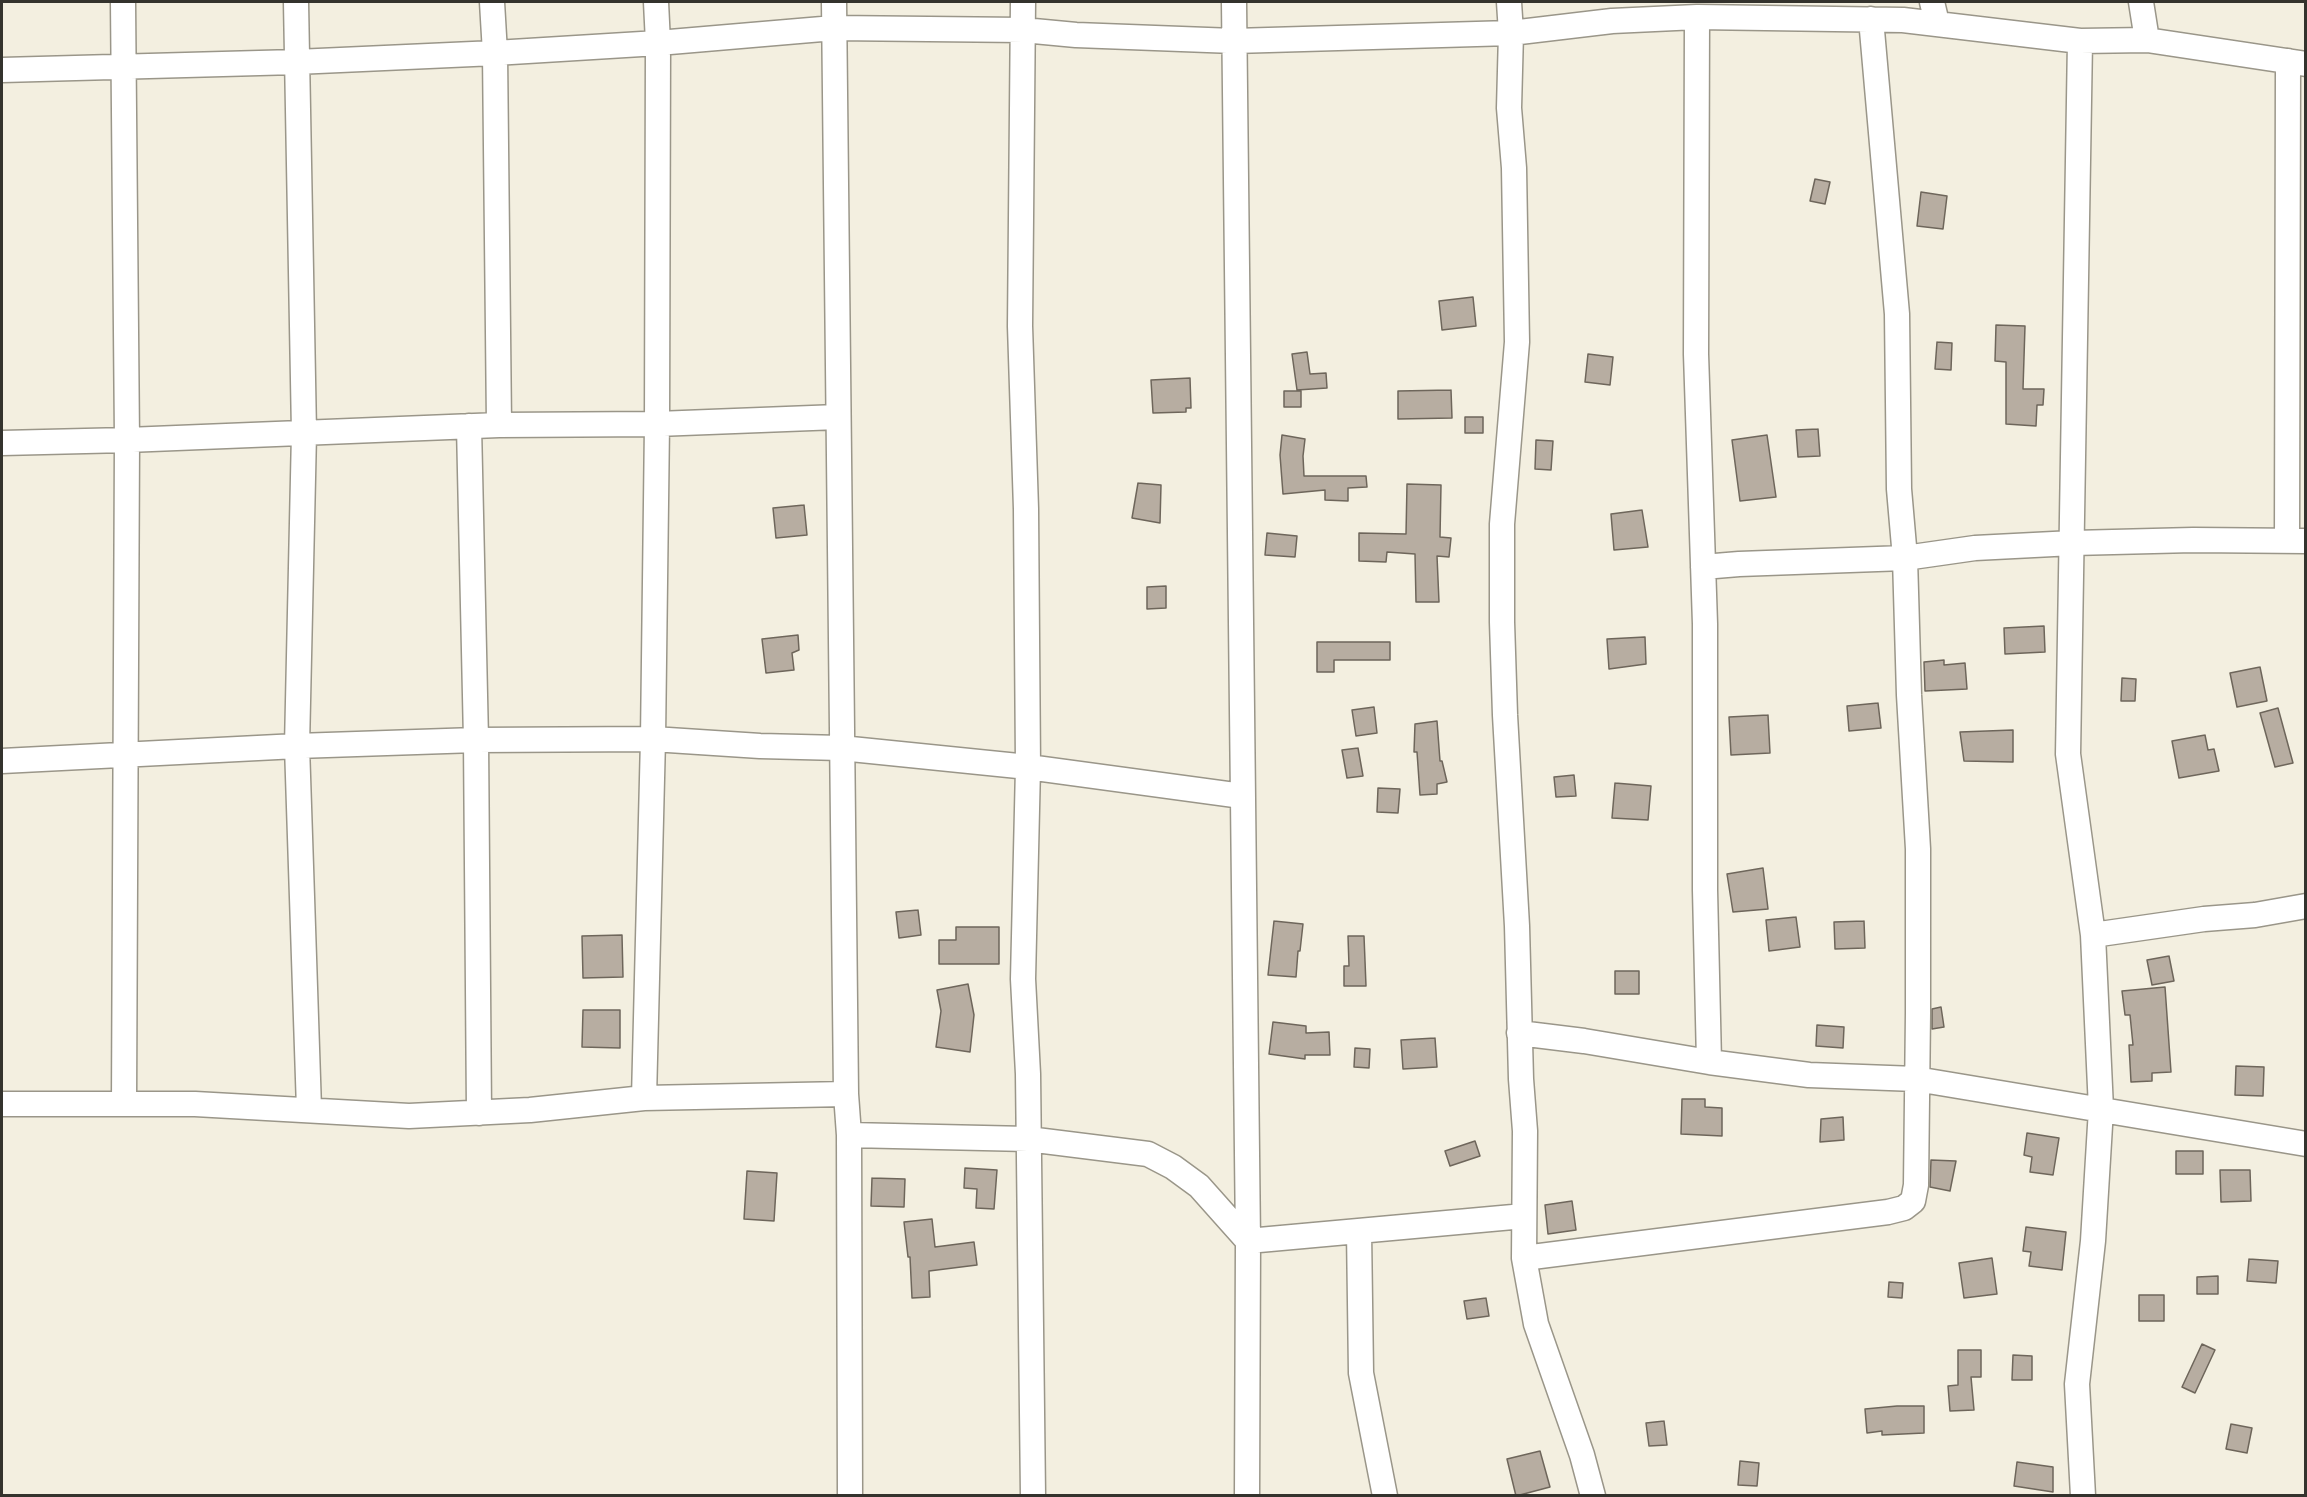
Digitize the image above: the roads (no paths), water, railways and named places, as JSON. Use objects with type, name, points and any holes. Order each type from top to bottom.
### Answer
[{"type":"street","points":[[123,2],[127,440],[124,1103]]},
{"type":"street","points":[[296,2],[304,433],[297,746],[309,1110]]},
{"type":"street","points":[[492,2],[495,53],[499,425]]},
{"type":"street","points":[[644,1098],[653,739],[657,424],[658,44],[656,2]]},
{"type":"street","points":[[834,2],[846,1094],[849,1135],[849,1496]]},
{"type":"street","points":[[1023,2],[1020,326],[1026,509],[1028,767],[1023,979],[1028,1074],[1033,1496]]},
{"type":"street","points":[[1233,2],[1248,1240],[1247,1496]]},
{"type":"street","points":[[1509,2],[1511,33],[1509,108],[1514,168],[1517,342],[1502,524],[1502,622],[1525,1131],[1524,1257],[1536,1324],[1582,1455],[1593,1496]]},
{"type":"street","points":[[2141,2],[2147,40]]},
{"type":"street","points":[[2,70],[125,68],[495,53],[658,44],[834,28],[1023,30],[1234,41],[1511,33],[1612,21],[1697,17],[1727,10],[1871,19],[1934,12],[2080,41],[2147,40],[2297,62],[2296,541],[2193,540],[2073,543],[1976,548],[1905,558],[1704,567]]},
{"type":"street","points":[[1697,17],[1696,354],[1704,567],[1705,890],[1709,1062]]},
{"type":"street","points":[[1524,1257],[1888,1212],[1904,1208],[1913,1201],[1916,1185],[1918,849],[1909,695],[1905,558],[1899,489],[1897,314],[1871,19]]},
{"type":"street","points":[[2080,41],[2068,754],[2092,935],[2101,1109],[2093,1241],[2077,1384],[2083,1496]]},
{"type":"street","points":[[2,442],[127,440],[499,425],[657,424],[838,417]]},
{"type":"street","points":[[469,426],[476,740],[479,1113]]},
{"type":"street","points":[[2,761],[297,746],[476,740],[653,739],[760,746],[842,748],[1028,767],[1242,796]]},
{"type":"street","points":[[2092,935],[2204,919],[2255,915],[2306,906]]},
{"type":"street","points":[[1519,1033],[1809,1075],[1916,1080],[2306,1144]]},
{"type":"street","points":[[2,1104],[124,1103],[409,1116],[530,1110],[644,1098],[846,1094]]},
{"type":"street","points":[[849,1135],[1028,1139],[1148,1155],[1173,1167],[1199,1186],[1248,1240]]},
{"type":"street","points":[[1248,1240],[1524,1216]]},
{"type":"street","points":[[1359,1230],[1361,1373],[1385,1496]]}]
